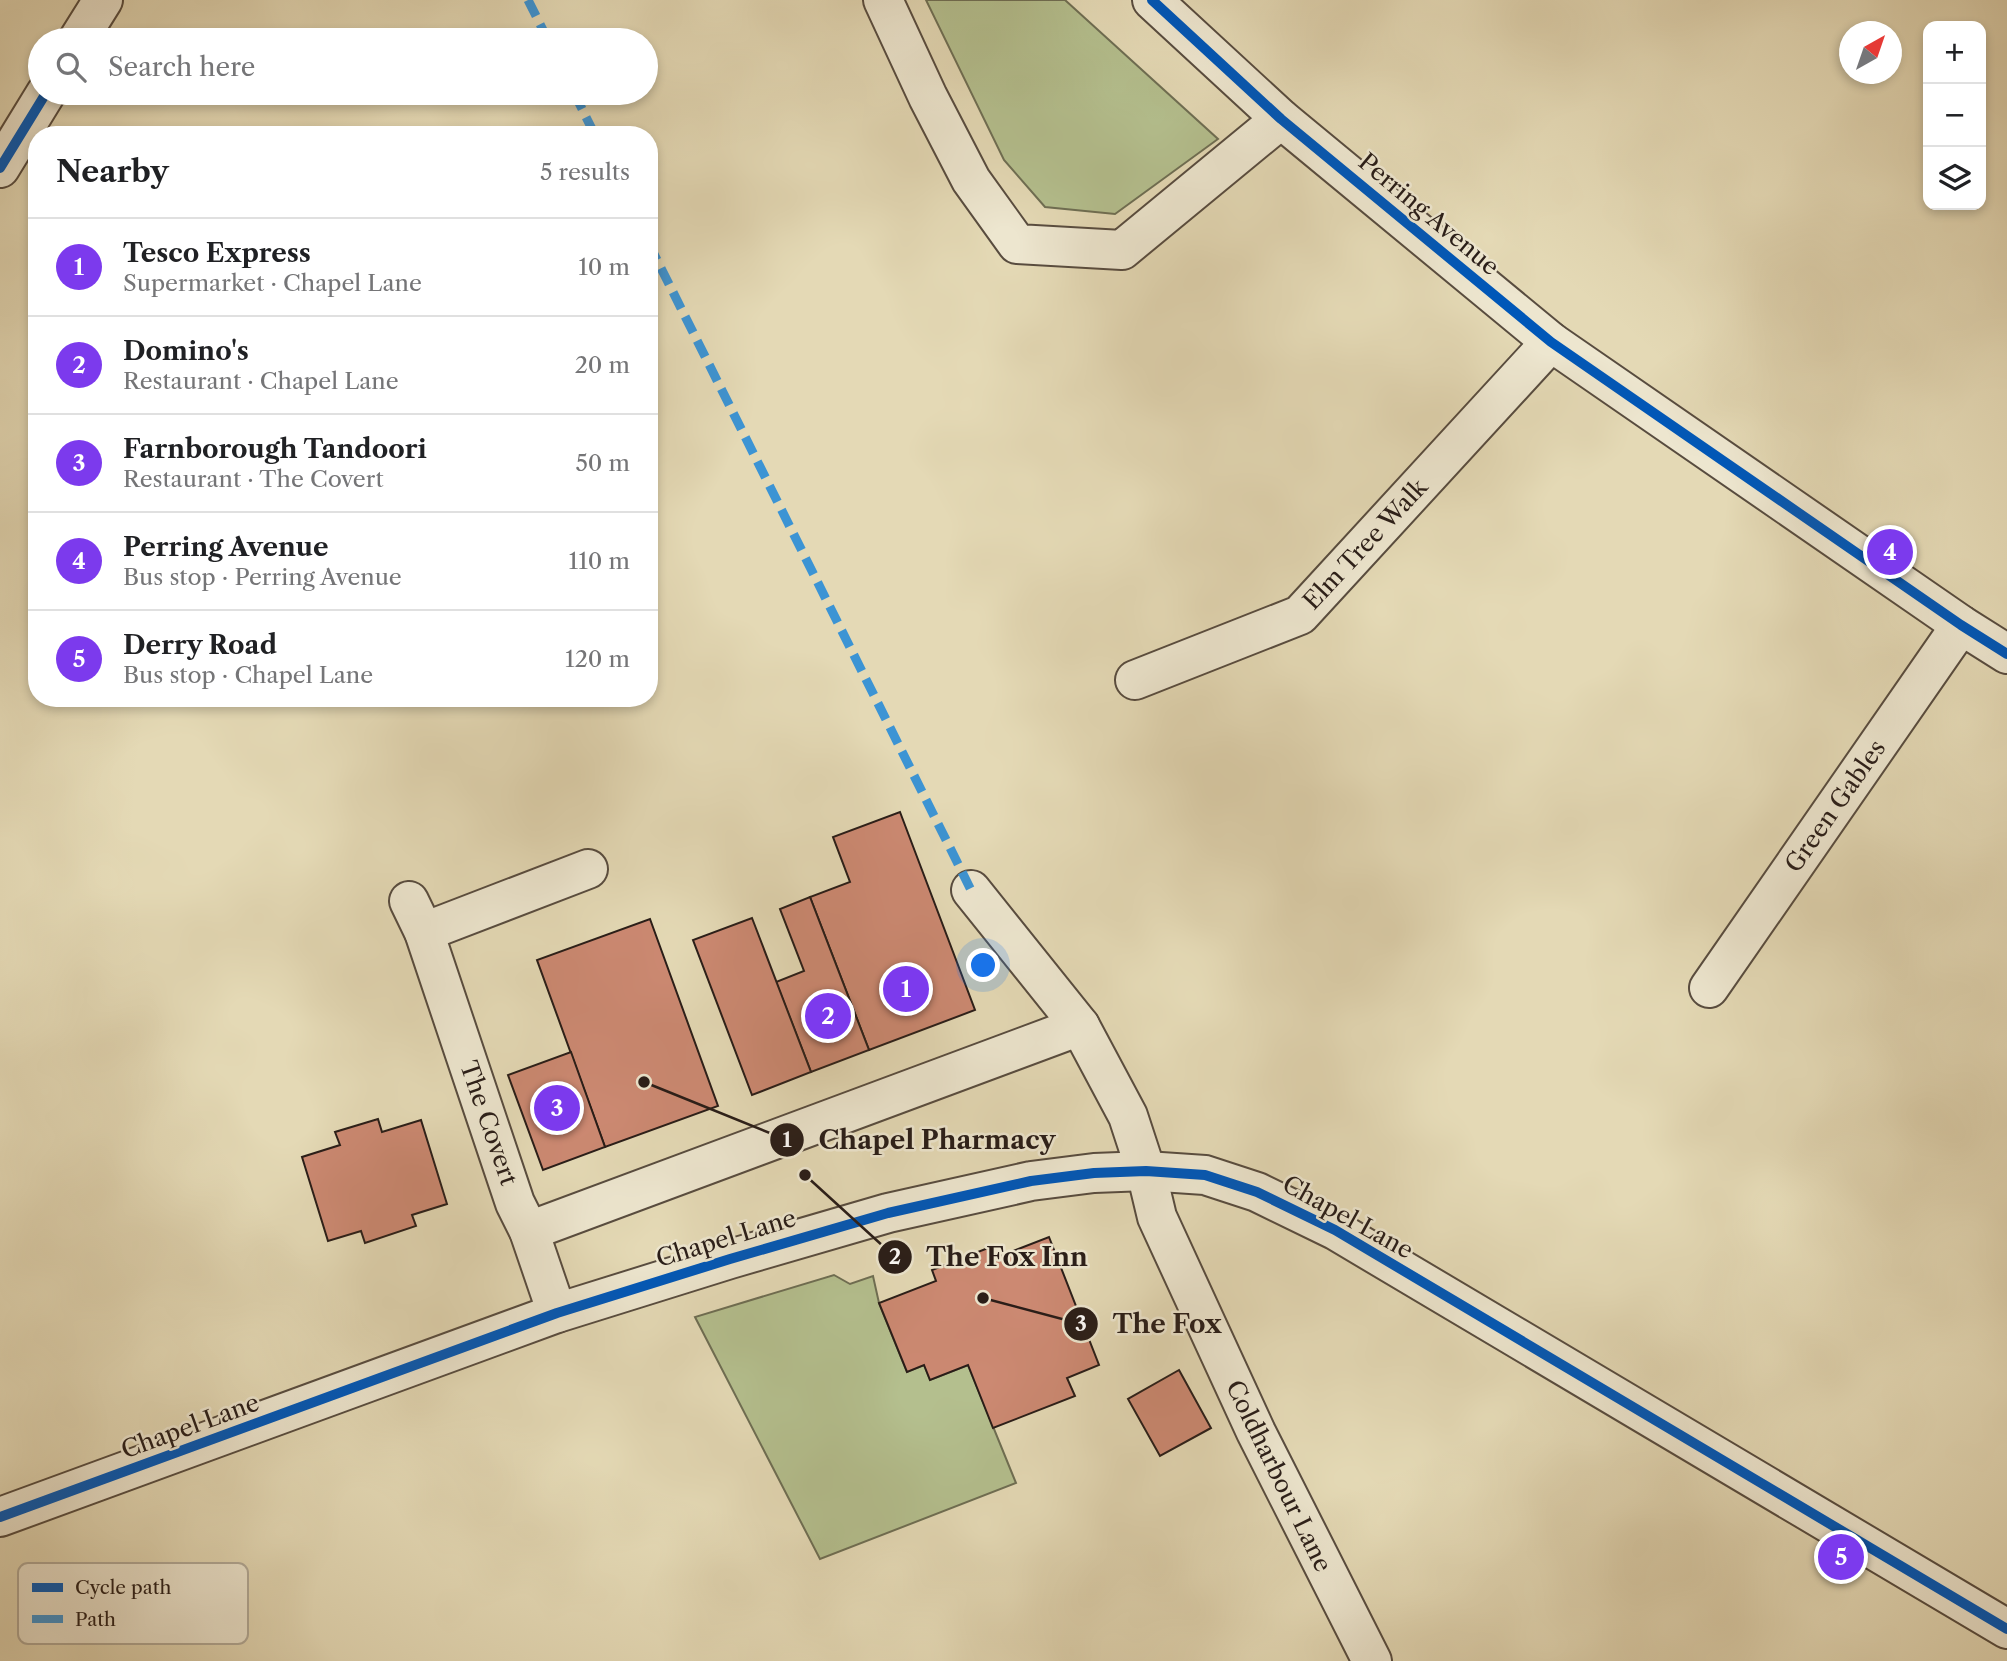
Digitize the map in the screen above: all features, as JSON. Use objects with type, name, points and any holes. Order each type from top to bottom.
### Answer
[{"type":"street","points":[[86,28],[103,0]]},
{"type":"street","points":[[883,0],[928,97],[971,180],[1017,244],[1122,250],[1281,119]]},
{"type":"street","name":"Perring Avenue","points":[[1152,0],[1281,119],[1551,342],[2007,654]]},
{"type":"street","points":[[0,168],[39,105]]},
{"type":"street","name":"Elm Tree Walk","points":[[1135,681],[1300,615],[1551,342]]},
{"type":"street","name":"Green Gables","points":[[1709,988],[1961,625]]},
{"type":"street","name":"The Covert","points":[[557,1313],[529,1231],[515,1203],[416,916],[589,869]]},
{"type":"street","name":"Coldharbour Lane","points":[[971,890],[1080,1026],[1128,1116],[1146,1171],[1157,1217],[1256,1433],[1372,1661]]},
{"type":"street","points":[[529,1231],[1080,1026]]},
{"type":"street","name":"Chapel Lane","points":[[0,1517],[557,1313],[730,1258],[888,1213],[1031,1181],[1146,1171],[1205,1175],[1257,1192],[1335,1230],[2007,1629]]},
{"type":"green space","points":[[926,0],[1065,0],[1218,139],[1115,214],[1045,207],[1004,160]]},
{"type":"green space","points":[[834,1275],[850,1284],[873,1276],[879,1303],[907,1372],[924,1365],[930,1380],[968,1365],[1016,1483],[820,1559],[695,1317]]},
{"type":"building","points":[[900,812],[975,1010],[869,1050],[810,897],[850,882],[833,837]]},
{"type":"building","points":[[810,897],[869,1050],[811,1072],[776,982],[804,971],[780,909]]},
{"type":"building","points":[[752,918],[811,1072],[752,1095],[693,940]]},
{"type":"building","points":[[650,919],[718,1106],[605,1147],[537,960]]},
{"type":"building","points":[[571,1052],[605,1147],[543,1170],[508,1075]]},
{"type":"building","points":[[378,1119],[382,1132],[421,1120],[447,1204],[412,1215],[416,1226],[365,1243],[361,1231],[328,1241],[302,1157],[340,1145],[335,1132]]},
{"type":"building","points":[[1049,1237],[1099,1365],[1067,1378],[1075,1396],[993,1428],[968,1365],[930,1380],[924,1365],[907,1372],[879,1303],[936,1281],[932,1270],[993,1246],[998,1257]]},
{"type":"building","points":[[1179,1370],[1211,1428],[1160,1456],[1128,1399]]},
{"type":"marked path","points":[[528,0],[542,28]]},
{"type":"marked path","points":[[580,105],[590,126]]},
{"type":"marked path","points":[[658,262],[971,890]]},
{"type":"cycle path","points":[[1152,0],[1281,119],[1551,342],[2007,654]]},
{"type":"cycle path","points":[[0,168],[39,105]]},
{"type":"cycle path","points":[[0,1517],[557,1313],[730,1259],[888,1213],[1031,1181],[1094,1173],[1146,1171],[1205,1175],[1257,1192],[1335,1230],[2007,1629]]},
{"type":"place","name":"Perring Avenue","points":[[1890,552]]},
{"type":"place","name":"Tesco Express","points":[[906,989]]},
{"type":"place","name":"Domino's","points":[[828,1016]]},
{"type":"place","name":"Chapel Pharmacy","points":[[644,1082]]},
{"type":"place","name":"Farnborough Tandoori","points":[[557,1108]]},
{"type":"place","name":"The Fox Inn","points":[[805,1175]]},
{"type":"place","name":"The Fox","points":[[983,1298]]},
{"type":"place","name":"Derry Road","points":[[1841,1557]]}]
